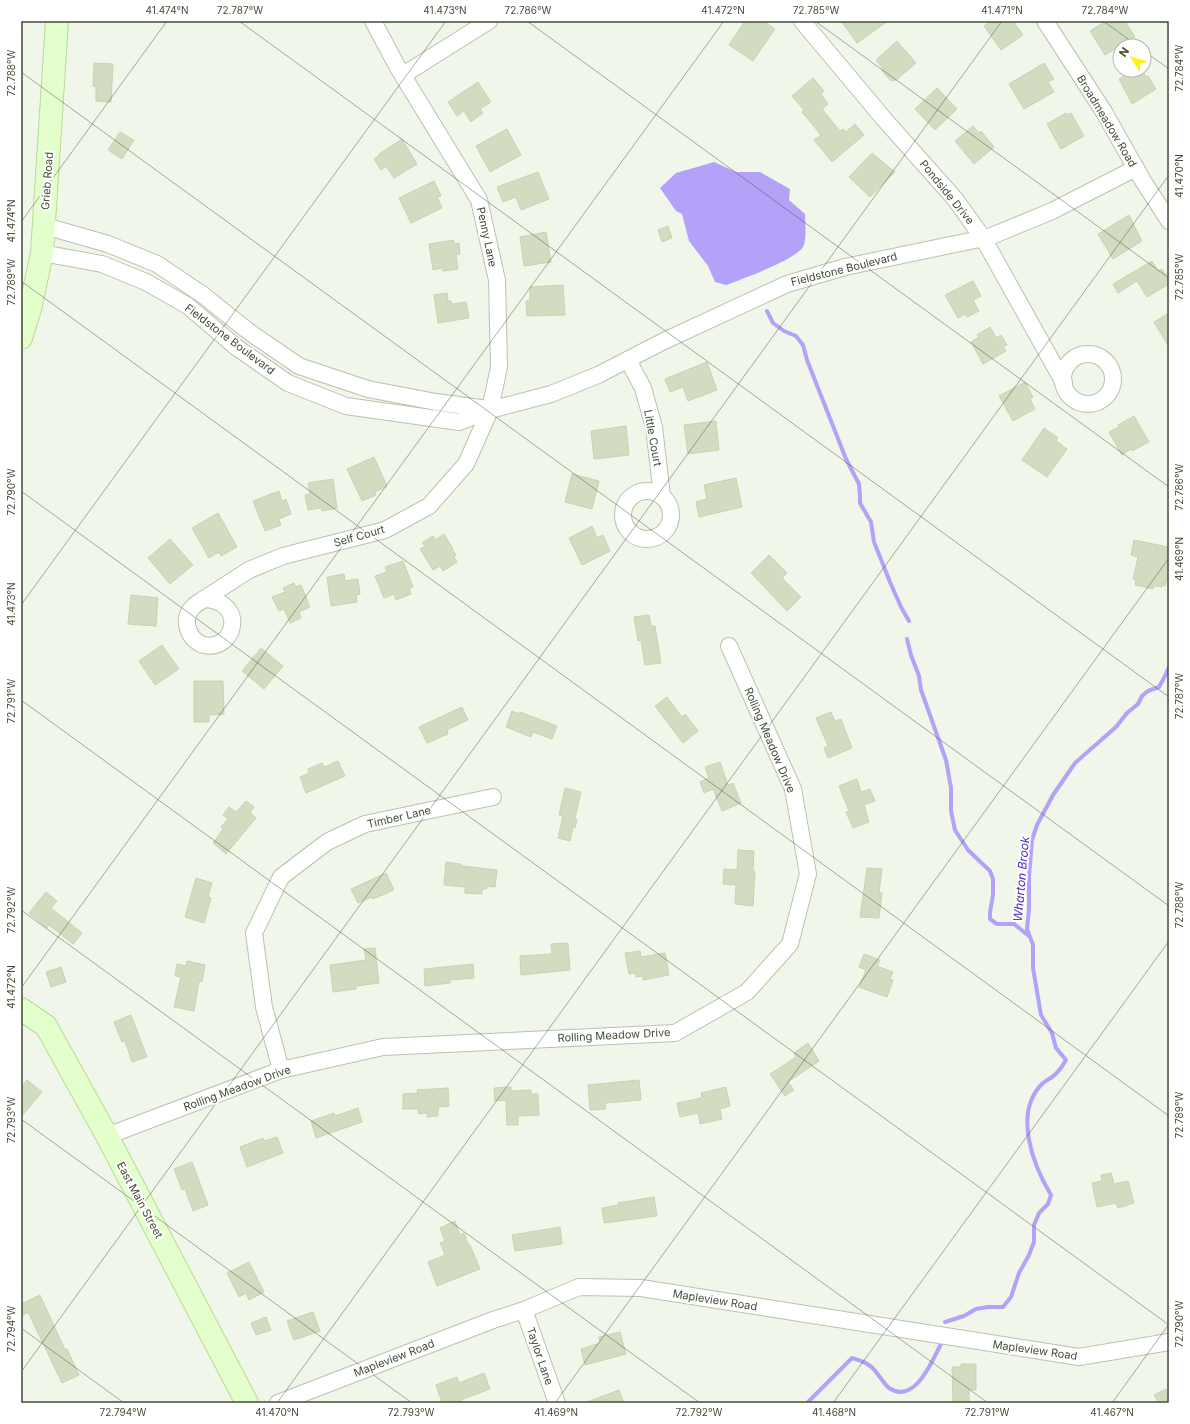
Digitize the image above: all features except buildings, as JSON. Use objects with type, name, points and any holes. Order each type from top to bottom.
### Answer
[{"type":"main road","name":"Grieb Road","points":[[21,338],[30,309],[42,253],[57,21]]},
{"type":"main road","name":"East Main Street","points":[[21,1009],[46,1026],[107,1136],[247,1403]]},
{"type":"street","name":"Penny Lane","points":[[373,21],[403,75],[479,200],[497,280],[499,367],[490,410]]},
{"type":"street","points":[[403,75],[488,21]]},
{"type":"street","name":"Pondside Drive","points":[[802,21],[884,119],[955,198],[983,238],[1064,383]]},
{"type":"street","name":"Broadmeadow Road","points":[[1045,21],[1104,112],[1169,222]]},
{"type":"street","name":"Fieldstone Boulevard","points":[[42,253],[102,264],[146,282],[188,306],[236,347],[288,383],[346,406],[459,422],[490,410],[551,394],[598,375],[664,341],[787,284],[845,267],[989,237],[1052,211],[1136,168]]},
{"type":"street","name":"Fieldstone Boulevard","points":[[44,226],[108,244],[157,264],[203,295],[248,331],[300,366],[368,389],[436,402],[490,410]]},
{"type":"street","name":"Little Court","points":[[628,360],[643,388],[654,427],[662,496]]},
{"type":"street","name":"Self Court","points":[[204,599],[249,570],[282,556],[385,530],[429,506],[466,464],[490,410]]},
{"type":"street","name":"Rolling Meadow Drive","points":[[107,1136],[281,1070],[383,1047],[675,1033],[747,992],[790,944],[808,874],[793,789],[729,646]]},
{"type":"street","name":"Timber Lane","points":[[281,1070],[264,1007],[254,933],[281,877],[326,842],[365,824],[493,797]]},
{"type":"street","name":"Mapleview Road","points":[[278,1403],[493,1320],[524,1310],[579,1287],[641,1288],[1079,1357],[1169,1342]]},
{"type":"street","name":"Taylor Lane","points":[[524,1310],[557,1403]]},
{"type":"shaded area","points":[[714,162],[736,172],[760,172],[790,189],[789,200],[805,214],[805,240],[803,247],[798,252],[790,258],[768,269],[726,285],[715,282],[708,266],[689,241],[682,214],[676,211],[660,188],[676,173]]},
{"type":"waterway","points":[[767,311],[773,323],[784,331],[796,336],[803,345],[807,360],[846,459],[859,484],[860,503],[871,522],[874,542],[901,607],[909,621]]},
{"type":"waterway","points":[[907,639],[919,676],[921,690],[946,760],[951,788],[951,811],[955,830],[968,850],[990,871],[993,879],[990,919],[997,924],[1014,924],[1029,936]]},
{"type":"waterway","name":"Wharton Brook","points":[[945,1322],[964,1316],[976,1309],[1003,1307],[1011,1297],[1019,1273],[1034,1242],[1034,1225],[1039,1213],[1048,1204],[1051,1195],[1038,1169],[1029,1139],[1027,1124],[1033,1096],[1042,1084],[1058,1072],[1066,1060],[1056,1048],[1052,1033],[1041,1015],[1033,968],[1033,945],[1027,929],[1032,840],[1037,825],[1053,795],[1075,763],[1116,727],[1127,713],[1138,704],[1142,696],[1148,691],[1159,687],[1169,667]]},
{"type":"waterway","name":"Wharton Brook","points":[[807,1403],[852,1358],[864,1362],[870,1366],[889,1388],[898,1392],[907,1391],[915,1386],[921,1379],[941,1344]]}]
